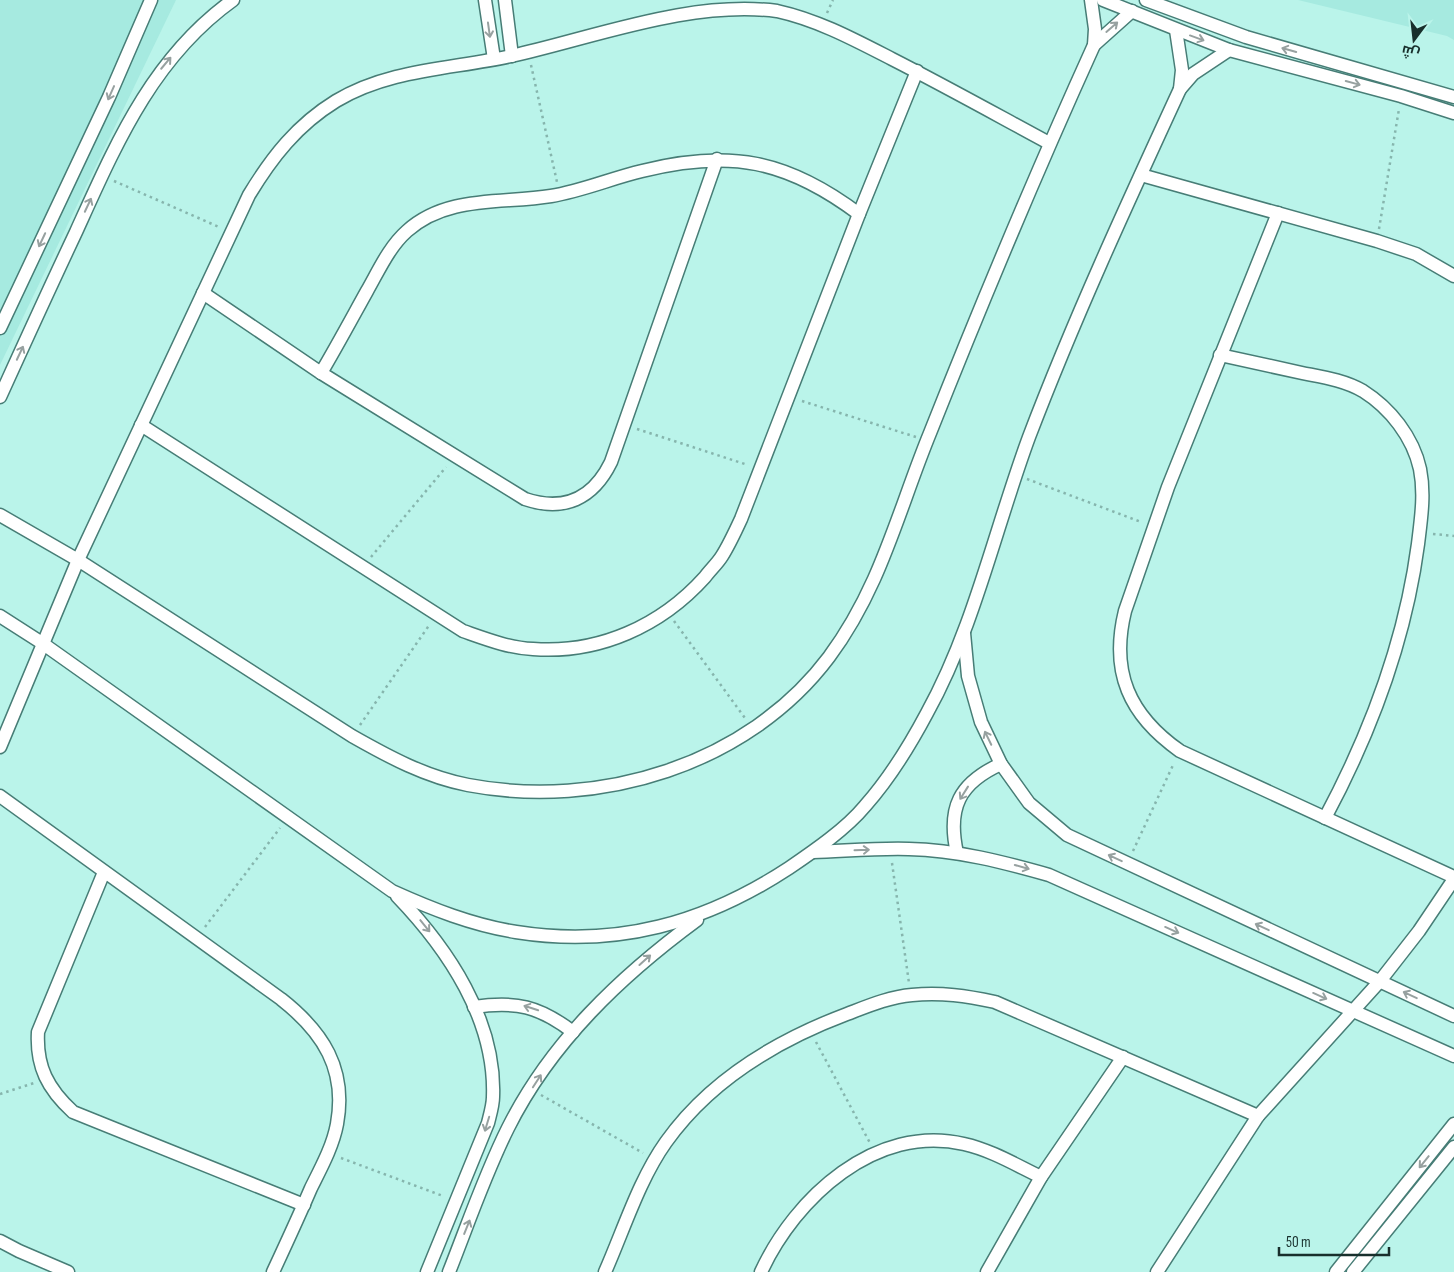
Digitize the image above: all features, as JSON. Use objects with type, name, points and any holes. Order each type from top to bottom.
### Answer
[{"type":"street","points":[[0,328],[105,106],[151,0]]},
{"type":"street","points":[[485,0],[494,59]]},
{"type":"street","points":[[505,0],[512,56]]},
{"type":"street","points":[[1091,0],[1094,45]]},
{"type":"street","points":[[1103,0],[1229,50],[1401,96],[1454,113]]},
{"type":"street","points":[[1146,0],[1246,37],[1454,97]]},
{"type":"street","points":[[0,397],[133,112],[161,70],[184,43],[231,1]]},
{"type":"street","points":[[0,747],[78,560],[249,195],[272,158],[301,126],[336,101],[376,82],[418,72],[512,56],[682,10],[744,7],[777,11],[837,31],[917,71],[1049,143]]},
{"type":"street","points":[[0,514],[78,560],[352,736],[389,757],[428,774],[505,791],[545,792],[585,789],[663,773],[701,759],[770,717],[800,690],[827,660],[851,626],[870,591],[886,553],[926,440],[1049,143],[1094,45],[1132,12]]},
{"type":"street","points":[[449,1272],[508,1129],[557,1050],[602,999],[652,953],[708,912],[762,885],[813,852],[864,807],[903,753],[948,671],[1016,475],[1079,311],[1180,88],[1182,70],[1176,30]]},
{"type":"street","points":[[1180,88],[1193,74],[1229,50]]},
{"type":"street","points":[[141,425],[464,631],[497,643],[532,649],[568,649],[612,640],[637,630],[667,612],[692,590],[721,558],[741,519],[859,214],[917,71]]},
{"type":"street","points":[[321,373],[389,252],[407,231],[430,215],[456,205],[526,200],[560,195],[641,171],[679,163],[717,159],[755,163],[793,173],[828,190],[859,214]]},
{"type":"street","points":[[203,293],[321,373],[525,499],[539,504],[562,504],[583,496],[595,487],[604,476],[624,425],[717,159]]},
{"type":"street","points":[[1141,174],[1377,241],[1416,254],[1454,276]]},
{"type":"street","points":[[1157,1272],[1258,1116],[1380,982],[1420,931],[1454,878],[1180,751],[1159,736],[1145,722],[1130,697],[1121,669],[1120,630],[1154,527],[1220,355],[1278,213]]},
{"type":"street","points":[[1220,355],[1341,381],[1363,391],[1399,423],[1411,444],[1420,467],[1423,491],[1419,532],[1404,620],[1390,672],[1357,755],[1324,818]]},
{"type":"street","points":[[0,616],[42,643],[392,891],[425,925],[453,964],[474,1007],[490,1052],[493,1097],[488,1123],[426,1272]]},
{"type":"street","points":[[964,629],[968,676],[981,722],[1001,764],[1029,803],[1067,835],[1454,1016]]},
{"type":"street","points":[[957,853],[952,831],[955,809],[965,789],[981,774],[1001,764]]},
{"type":"street","points":[[0,796],[197,938],[304,1018],[322,1041],[334,1067],[339,1096],[337,1125],[328,1153],[273,1272]]},
{"type":"street","points":[[813,852],[890,850],[957,853],[1003,862],[1049,875],[1454,1056]]},
{"type":"street","points":[[104,872],[38,1032],[37,1048],[45,1079],[57,1097],[73,1112],[304,1205]]},
{"type":"street","points":[[392,891],[445,913],[484,926],[548,936],[613,935],[645,930],[708,912]]},
{"type":"street","points":[[605,1272],[655,1159],[681,1123],[712,1092],[747,1065],[810,1029],[886,999],[911,995],[939,994],[968,996],[995,1002],[1258,1116]]},
{"type":"street","points":[[474,1007],[501,1003],[527,1006],[552,1016],[573,1032]]},
{"type":"street","points":[[987,1272],[1041,1177],[1123,1057]]},
{"type":"street","points":[[1336,1272],[1454,1124]]},
{"type":"street","points":[[762,1272],[783,1232],[801,1208],[823,1187],[876,1153],[891,1147],[939,1140],[964,1143],[987,1151],[1041,1177]]},
{"type":"street","points":[[1353,1272],[1454,1147]]},
{"type":"street","points":[[0,1240],[19,1251],[68,1272]]},
{"type":"path","points":[[528,52],[560,195]]},
{"type":"path","points":[[1377,241],[1401,96]]},
{"type":"path","points":[[102,175],[231,232]]},
{"type":"path","points":[[788,396],[926,440]]},
{"type":"path","points":[[624,425],[761,469]]},
{"type":"path","points":[[362,567],[454,456]]},
{"type":"path","points":[[1016,475],[1154,527]]},
{"type":"path","points":[[1419,532],[1454,536]]},
{"type":"path","points":[[667,612],[753,729]]},
{"type":"path","points":[[352,736],[436,614]]},
{"type":"path","points":[[1127,863],[1180,751]]},
{"type":"path","points":[[197,938],[288,817]]},
{"type":"path","points":[[890,850],[911,995]]},
{"type":"path","points":[[810,1029],[876,1153]]},
{"type":"path","points":[[0,1094],[45,1079]]},
{"type":"path","points":[[531,1090],[655,1159]]},
{"type":"path","points":[[328,1153],[456,1200]]},
{"type":"shaded area","points":[[0,0],[176,0],[0,365]]},
{"type":"shaded area","points":[[1298,0],[1454,0],[1454,40],[1447,36]]}]
